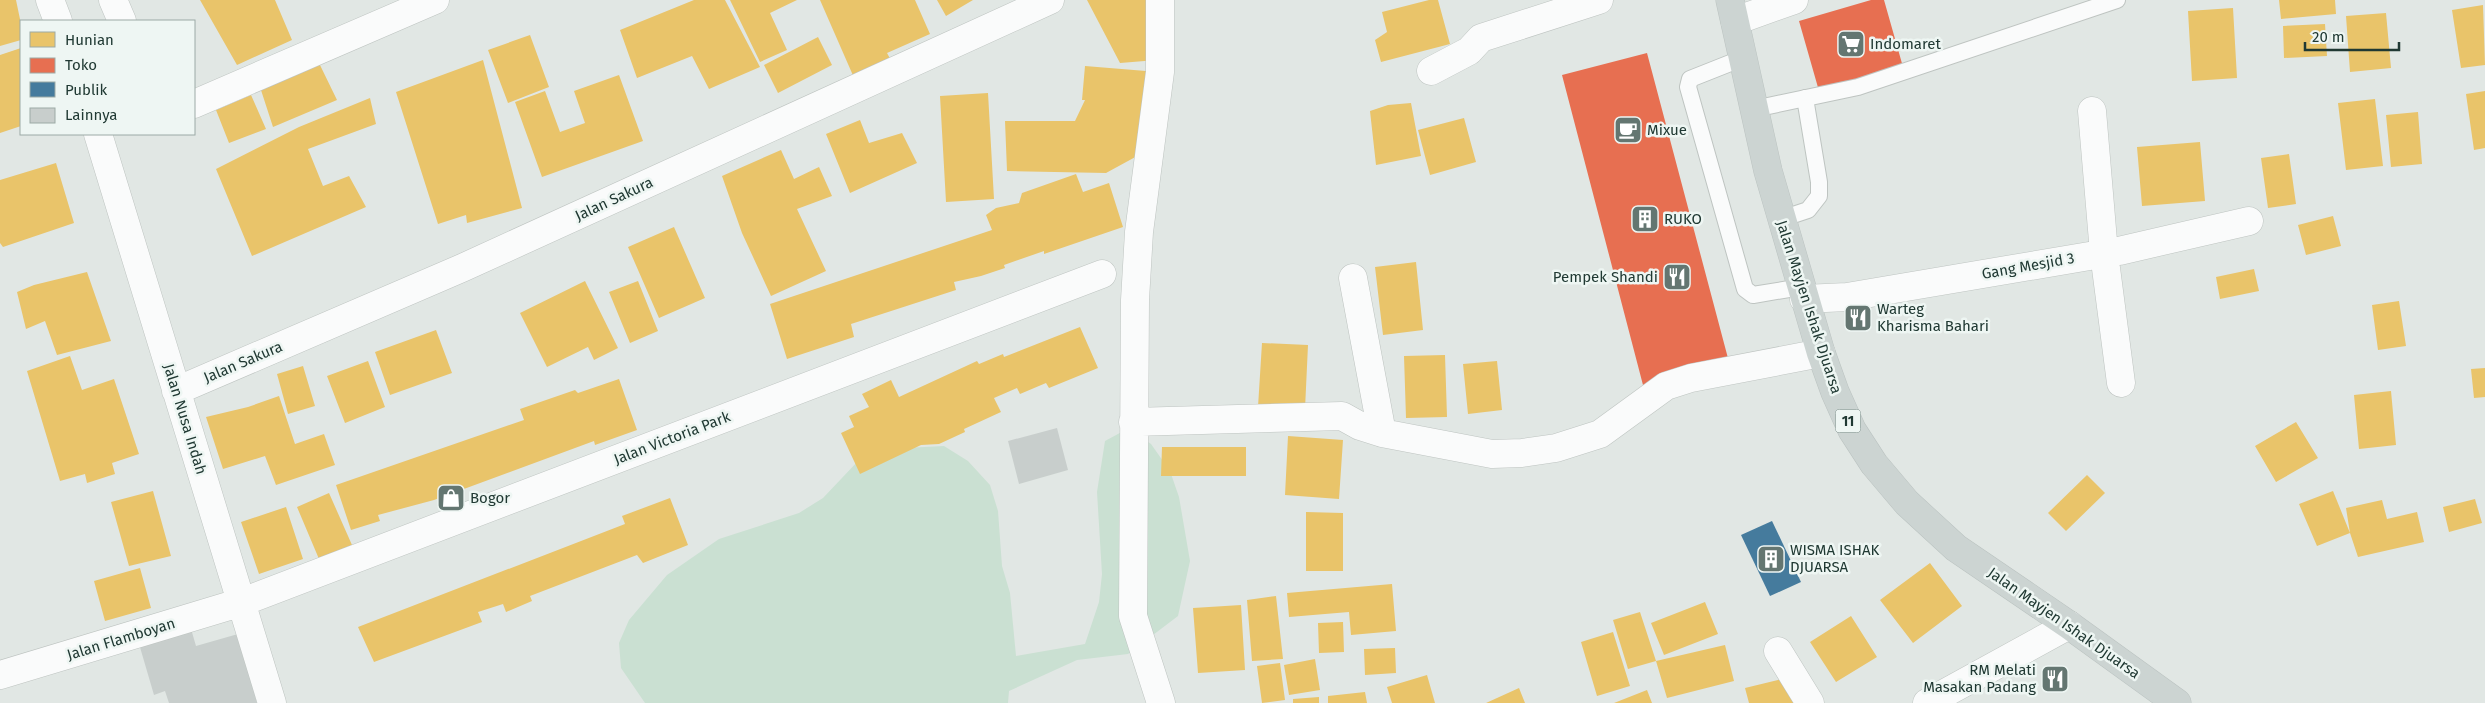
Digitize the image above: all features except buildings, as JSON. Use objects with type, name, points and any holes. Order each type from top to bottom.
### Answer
[{"type":"main road","name":"Jalan Mayjen Ishak Djuarsa","points":[[1733,10],[1768,171],[1781,219],[1821,353],[1835,392],[1852,430],[1874,464],[1907,503],[1956,548],[2069,625],[2177,703]]},
{"type":"street","points":[[50,0],[58,20]]},
{"type":"street","points":[[113,0],[122,20]]},
{"type":"street","points":[[195,104],[435,0]]},
{"type":"street","name":"Jalan Sakura","points":[[176,391],[462,268],[1050,0]]},
{"type":"street","points":[[1160,0],[1160,72],[1139,232],[1135,300],[1133,616],[1161,703]]},
{"type":"street","points":[[1431,71],[1469,51],[1482,38],[1493,33],[1599,0]]},
{"type":"street","points":[[1733,10],[1794,0]]},
{"type":"street","points":[[2092,111],[2104,253],[2121,383]]},
{"type":"street","name":"Jalan Nusa Indah","points":[[98,135],[272,703]]},
{"type":"street","name":"Gang Mesjid 3","points":[[1803,293],[1847,297],[2104,253],[2249,221]]},
{"type":"street","name":"Jalan Victoria Park","points":[[242,602],[1102,274]]},
{"type":"street","points":[[1353,278],[1382,433]]},
{"type":"street","points":[[1133,422],[1342,416],[1360,426],[1382,433],[1492,454],[1522,453],[1556,448],[1600,434],[1666,386],[1691,378],[1821,353]]},
{"type":"street","name":"Jalan Flamboyan","points":[[0,675],[242,602]]},
{"type":"street","points":[[1926,703],[2069,625]]},
{"type":"street","points":[[1778,651],[1810,703]]},
{"type":"lane","points":[[1754,109],[1858,87],[2117,0]]},
{"type":"lane","points":[[1743,58],[1690,79],[1688,86],[1745,288],[1753,294],[1803,293]]},
{"type":"lane","points":[[1781,219],[1808,210],[1819,196],[1819,182],[1805,98]]},
{"type":"green space","points":[[1129,428],[1151,444],[1170,471],[1179,497],[1190,561],[1178,616],[1128,654],[1077,660],[1009,691],[1008,703],[645,703],[621,668],[619,643],[629,620],[667,575],[719,539],[799,513],[823,498],[859,460],[884,449],[944,446],[968,461],[990,485],[998,511],[1002,566],[1010,593],[1016,656],[1085,644],[1099,602],[1102,574],[1097,492],[1105,441]]},
{"type":"place","name":"Indomaret","points":[[1851,44]]},
{"type":"place","name":"Mixue","points":[[1628,130]]},
{"type":"place","name":"RUKO","points":[[1645,219]]},
{"type":"place","name":"Pempek Shandi","points":[[1677,277]]},
{"type":"place","name":"Warteg Kharisma Bahari","points":[[1858,318]]},
{"type":"place","name":"Bogor","points":[[451,498]]},
{"type":"place","name":"WISMA ISHAK DJUARSA","points":[[1771,559]]},
{"type":"place","name":"RM Melati Masakan Padang","points":[[2055,679]]}]
